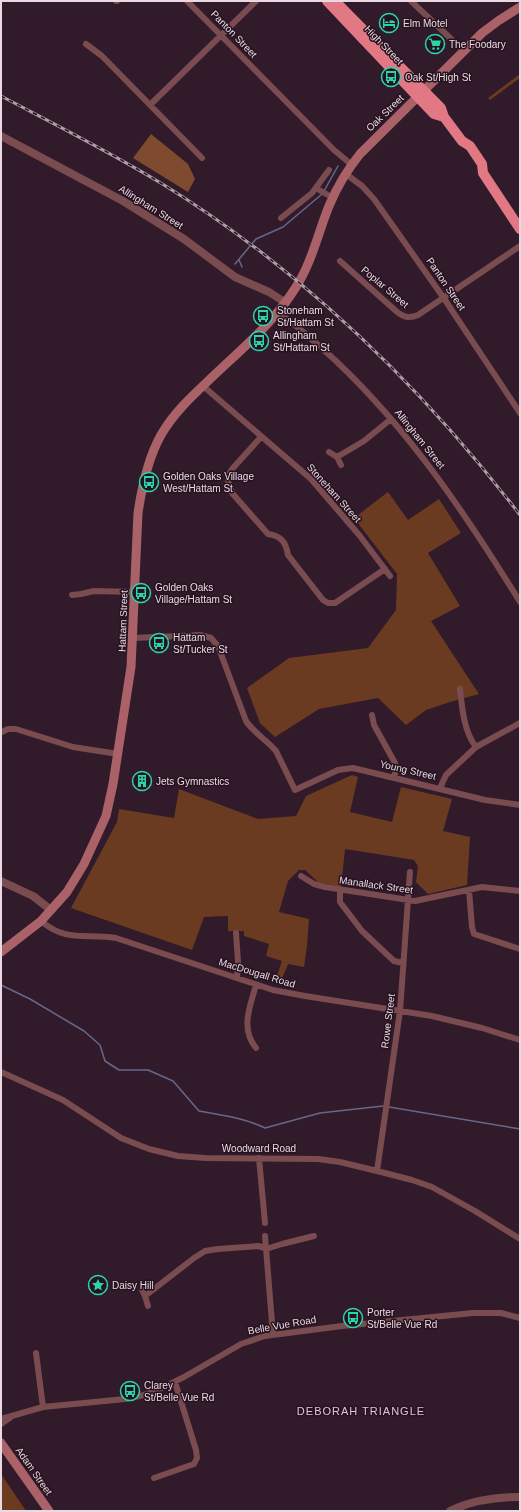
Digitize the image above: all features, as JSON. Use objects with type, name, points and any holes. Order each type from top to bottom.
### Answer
[{"type":"highway","name":"High Street","points":[[327,1],[420,94]]},
{"type":"highway","name":"High Street","points":[[335,1],[420,94],[434,114],[444,117],[462,141],[470,146],[482,164],[483,173],[520,229]]},
{"type":"main road","name":"Oak Street","points":[[286,303],[306,269],[333,198],[352,164],[373,140],[464,51],[490,27],[520,7]]},
{"type":"main road","name":"Hattam Street","points":[[1,952],[41,921],[67,892],[78,875],[100,830],[110,800],[131,667],[138,513],[150,460],[166,427],[182,407],[286,303]]},
{"type":"main road","name":"Adam Street","points":[[1,1443],[49,1511]]},
{"type":"street","name":"Panton Street","points":[[187,1],[334,150],[352,164]]},
{"type":"street","points":[[150,105],[256,1]]},
{"type":"street","points":[[411,1],[464,51]]},
{"type":"street","points":[[86,44],[102,56],[202,158]]},
{"type":"street","name":"Allingham Street","points":[[1,136],[124,201],[184,239],[235,278],[269,292],[286,303]]},
{"type":"street","points":[[281,218],[316,188],[330,170]]},
{"type":"street","name":"Panton Street","points":[[346,174],[369,192],[443,297],[520,413]]},
{"type":"street","points":[[316,188],[333,198]]},
{"type":"street","name":"Poplar Street","points":[[340,261],[402,316],[410,318],[414,317],[520,246]]},
{"type":"street","name":"Allingham Street","points":[[278,312],[307,334],[350,375],[391,419],[445,488],[482,541],[520,602]]},
{"type":"street","name":"Stoneham Street","points":[[203,386],[261,438],[311,479],[360,536],[390,576]]},
{"type":"street","points":[[337,457],[364,442],[391,419]]},
{"type":"street","points":[[261,438],[229,474],[228,482],[232,493],[268,534],[276,536],[284,542],[290,558],[323,600],[328,603],[335,604],[385,569]]},
{"type":"street","points":[[329,452],[337,457],[341,465]]},
{"type":"street","points":[[89,586],[94,591]]},
{"type":"street","points":[[72,595],[94,591],[135,592]]},
{"type":"street","name":"Young Street","points":[[133,638],[197,635],[203,635],[211,638],[220,649],[246,721],[276,751],[295,790],[331,773],[348,768],[360,769],[485,800],[520,804]]},
{"type":"street","points":[[460,689],[466,722],[472,741],[476,747]]},
{"type":"street","points":[[372,716],[374,725],[395,763],[396,770],[394,777]]},
{"type":"street","points":[[440,788],[446,775],[476,747],[520,723]]},
{"type":"street","points":[[2,732],[8,729],[16,730],[73,747],[118,754]]},
{"type":"street","name":"Rowe Street","points":[[378,1171],[400,1011],[410,872]]},
{"type":"street","name":"Manallack Street","points":[[301,876],[320,886],[407,900],[419,900],[486,887],[520,891]]},
{"type":"street","points":[[1,881],[32,896],[51,910]]},
{"type":"street","points":[[340,890],[340,902],[362,931],[394,961],[403,963]]},
{"type":"street","points":[[469,890],[474,934],[520,949]]},
{"type":"street","name":"MacDougall Road","points":[[41,921],[52,930],[62,934],[116,938],[256,985],[304,996],[400,1011],[457,1022],[520,1040]]},
{"type":"street","points":[[236,933],[238,962],[237,978]]},
{"type":"street","points":[[256,985],[248,1016],[247,1029],[250,1041],[256,1048]]},
{"type":"street","name":"Woodward Road","points":[[1,1072],[63,1100],[106,1129],[134,1144],[162,1152],[193,1158],[318,1159],[340,1162],[378,1171],[432,1186],[520,1239]]},
{"type":"street","points":[[259,1158],[265,1223]]},
{"type":"street","points":[[265,1236],[274,1335]]},
{"type":"street","points":[[148,1306],[144,1293],[205,1252],[218,1249],[258,1246],[266,1249],[314,1236]]},
{"type":"street","name":"Belle Vue Road","points":[[1,1419],[28,1410],[43,1407],[129,1398],[149,1393],[175,1382],[241,1344],[258,1338],[346,1326],[473,1313],[496,1313],[520,1317]]},
{"type":"street","points":[[36,1354],[43,1407]]},
{"type":"street","points":[[154,1478],[192,1465],[197,1458],[196,1450],[175,1382]]},
{"type":"street","name":"Belle Vue Road","points":[[1,1424],[12,1416]]},
{"type":"street","points":[[450,1511],[480,1500],[520,1497]]},
{"type":"shaded area","points":[[520,74],[520,78],[490,100],[488,98]]},
{"type":"shaded area","points":[[151,134],[188,164],[195,179],[188,192],[133,158]]},
{"type":"shaded area","points":[[388,492],[408,520],[439,499],[461,533],[428,553],[460,606],[431,621],[479,694],[426,710],[406,725],[378,698],[319,709],[275,737],[260,723],[247,688],[289,658],[368,648],[396,610],[397,574],[354,518]]},
{"type":"shaded area","points":[[352,775],[358,777],[350,812],[392,822],[401,787],[452,799],[443,831],[470,837],[467,885],[428,894],[416,882],[418,866],[414,860],[345,849],[341,887],[318,882],[305,870],[299,870],[288,881],[279,912],[309,919],[304,967],[288,964],[281,981],[276,979],[282,961],[266,956],[269,944],[244,936],[244,931],[228,931],[228,916],[204,917],[192,950],[71,908],[117,822],[119,809],[174,818],[179,789],[258,819],[296,816],[306,796]]},
{"type":"shaded area","points":[[1,1474],[26,1511],[1,1511]]},
{"type":"waterway","points":[[324,191],[338,166]]},
{"type":"waterway","points":[[235,264],[256,239],[283,227],[322,194]]},
{"type":"waterway","points":[[239,260],[242,267]]},
{"type":"waterway","points":[[1,985],[30,999],[84,1031],[100,1045],[105,1061],[119,1070],[148,1070],[173,1081],[199,1111],[241,1119],[265,1128],[320,1113],[383,1106]]},
{"type":"waterway","points":[[389,1107],[520,1129]]},
{"type":"railway","points":[[1,96],[104,150],[164,185],[215,219],[312,293],[401,377],[482,467],[520,515]]},
{"type":"place","name":"Elm Motel","points":[[389,23]]},
{"type":"place","name":"The Foodary","points":[[435,44]]},
{"type":"place","name":"Oak St/High St","points":[[391,77]]},
{"type":"place","name":"Stoneham St/Hattam St","points":[[263,316]]},
{"type":"place","name":"Allingham St/Hattam St","points":[[259,341]]},
{"type":"place","name":"Golden Oaks Village West/Hattam St","points":[[149,482]]},
{"type":"place","name":"Golden Oaks Village/Hattam St","points":[[141,593]]},
{"type":"place","name":"Hattam St/Tucker St","points":[[159,643]]},
{"type":"place","name":"Jets Gymnastics","points":[[142,781]]},
{"type":"place","name":"Daisy Hill","points":[[98,1285]]},
{"type":"place","name":"Porter St/Belle Vue Rd","points":[[353,1318]]},
{"type":"place","name":"Clarey St/Belle Vue Rd","points":[[130,1391]]},
{"type":"district","name":"DEBORAH TRIANGLE","points":[[361,1411]]}]
